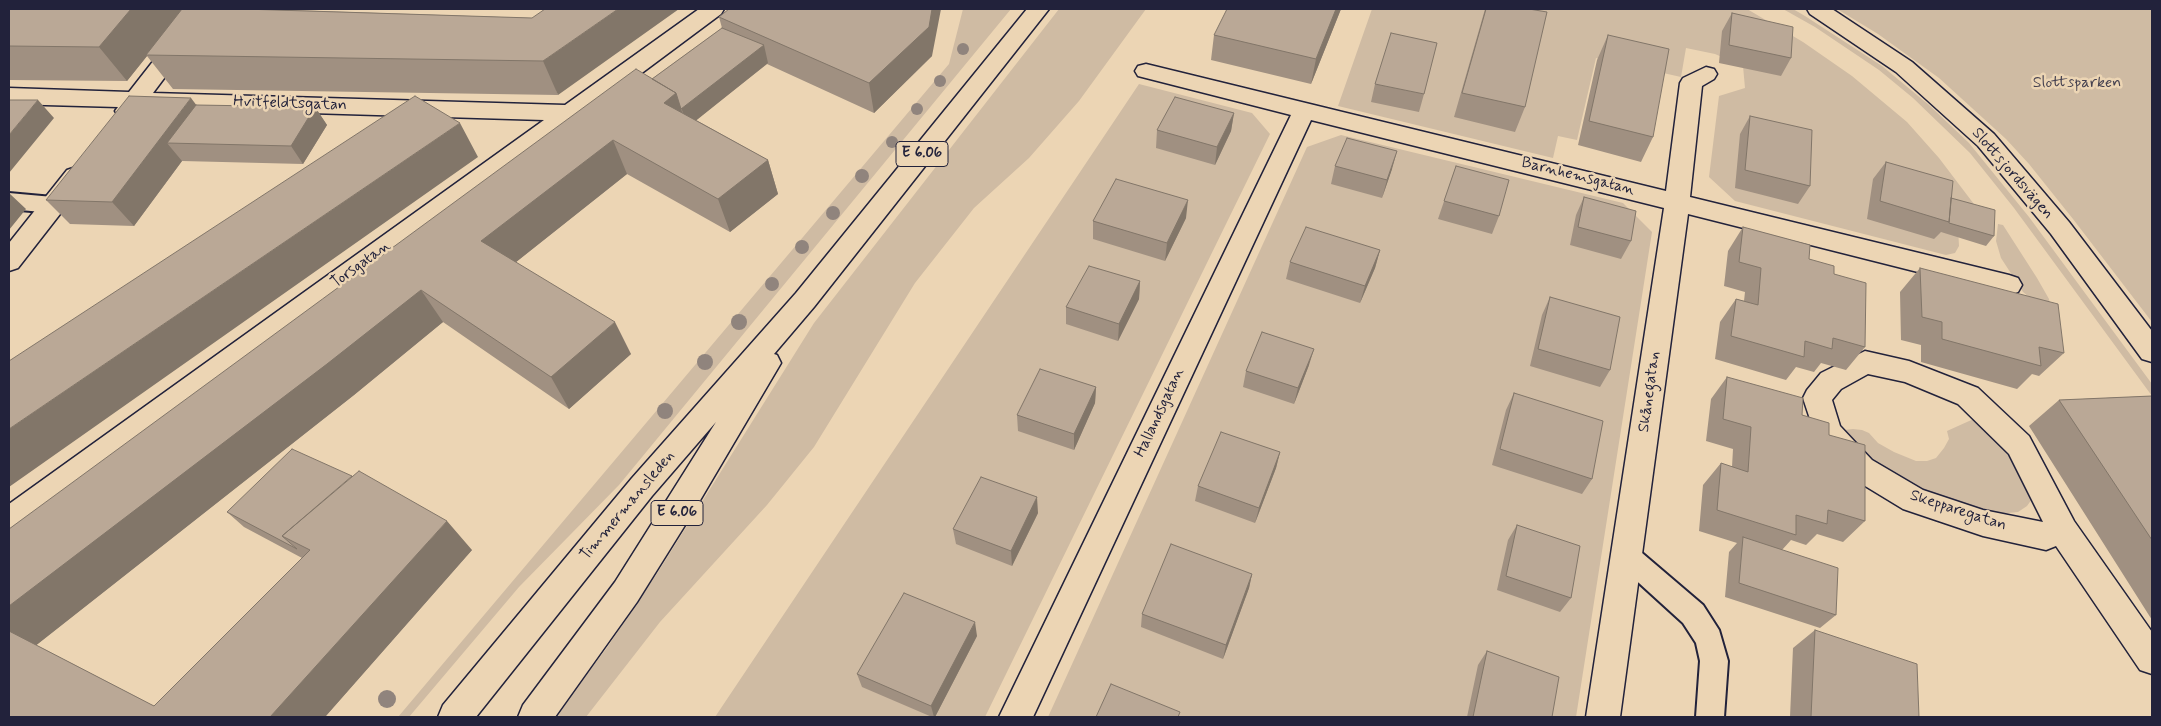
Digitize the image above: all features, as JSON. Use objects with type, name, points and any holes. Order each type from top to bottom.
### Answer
[{"type":"main road","points":[[112,129],[206,9]]},
{"type":"main road","name":"Torsgatan","points":[[9,521],[713,9]]},
{"type":"main road","name":"Timmermansleden","points":[[455,717],[642,487],[805,300],[1038,9]]},
{"type":"main road","name":"Slottsjordsvägen","points":[[1818,9],[1904,66],[1986,140],[2060,228],[2152,351]]},
{"type":"main road","name":"Barnhemsgatan","points":[[1146,71],[2009,285]]},
{"type":"main road","name":"Skånegatan","points":[[1603,717],[1677,202],[1691,84],[1706,74]]},
{"type":"main road","name":"Hvitfeldtsgatan","points":[[9,96],[572,113]]},
{"type":"main road","name":"Hallandsgatan","points":[[1016,717],[1304,109]]},
{"type":"main road","points":[[9,261],[89,160]]},
{"type":"main road","name":"Timmermansleden","points":[[535,717],[626,592],[681,506],[805,300]]},
{"type":"main road","name":"Skepparegatan","points":[[2063,531],[2046,536],[1983,523],[1914,500],[1862,469],[1856,463],[1827,432],[1817,398],[1831,381],[1865,362],[1909,372],[1968,396],[2019,445],[2063,531],[2152,659]]},
{"type":"lane","points":[[9,201],[53,205]]},
{"type":"lane","points":[[1626,555],[1693,614],[1709,639],[1714,661],[1710,717]]},
{"type":"green space","points":[[963,9],[1011,9],[619,485],[519,587],[409,717],[398,717],[949,64]]},
{"type":"green space","points":[[1059,9],[1146,9],[1079,101],[1029,158],[974,208],[915,283],[814,447],[767,505],[660,622],[586,717],[554,717],[606,649],[658,572],[814,323]]},
{"type":"green space","points":[[1372,9],[1747,9],[1803,42],[1852,76],[1907,122],[1939,158],[1983,216],[1957,210],[1959,246],[1955,253],[1946,255],[1735,201],[1709,177],[1719,96],[1745,88],[1743,66],[1715,54],[1686,48],[1681,77],[1596,58],[1577,140],[1558,136],[1553,158],[1338,106]]},
{"type":"green space","points":[[1783,9],[1793,9],[1882,66],[1929,105],[1969,143],[2029,217],[2152,384],[2152,396],[2014,208],[1970,153],[1913,98],[1879,70],[1815,27]]},
{"type":"green space","name":"Slottsparken","points":[[1837,9],[2152,9],[2152,322],[2073,219],[2029,164],[2006,139],[1939,78],[1878,34]]},
{"type":"green space","points":[[1139,84],[1252,113],[1270,134],[985,717],[715,717]]},
{"type":"green space","points":[[1341,135],[1623,203],[1652,232],[1576,717],[1048,717],[1307,147]]},
{"type":"green space","points":[[1998,224],[2003,225],[2037,278],[2049,299],[2050,305],[2034,301],[2023,292],[2001,258],[1996,241]]},
{"type":"green space","points":[[1978,417],[2001,430],[2032,499],[2027,506],[2018,512],[1998,514],[1981,511],[1893,481],[1842,433],[1844,430],[1862,430],[1869,433],[1878,443],[1894,452],[1916,461],[1927,461],[1936,458],[1944,448],[1949,439],[1947,431]]},
{"type":"building","points":[[9,9],[131,9],[99,47],[9,46]]},
{"type":"building","points":[[182,9],[243,9],[532,18],[545,9],[618,9],[543,61],[146,55]]},
{"type":"building","points":[[729,9],[932,9],[929,27],[869,83],[719,17]]},
{"type":"building","points":[[1227,9],[1336,9],[1316,59],[1214,35]]},
{"type":"building","points":[[1486,9],[1529,9],[1547,12],[1525,107],[1462,93]]},
{"type":"building","points":[[1732,13],[1793,27],[1791,58],[1729,45]]},
{"type":"building","points":[[722,28],[764,45],[681,109],[676,93],[652,79]]},
{"type":"building","points":[[1391,33],[1437,43],[1424,94],[1375,84]]},
{"type":"building","points":[[1608,35],[1669,49],[1653,137],[1589,121]]},
{"type":"building","points":[[636,69],[676,93],[664,103],[768,160],[718,199],[613,140],[481,241],[615,322],[551,377],[421,290],[327,364],[9,606],[9,529]]},
{"type":"building","points":[[129,96],[191,98],[112,202],[46,200]]},
{"type":"building","points":[[415,96],[460,123],[9,429],[9,361]]},
{"type":"building","points":[[1175,97],[1234,113],[1217,147],[1157,130]]},
{"type":"building","points":[[9,100],[38,100],[9,135]]},
{"type":"building","points":[[196,105],[315,107],[291,146],[167,143]]},
{"type":"building","points":[[1750,116],[1812,130],[1810,186],[1745,170]]},
{"type":"building","points":[[1347,138],[1397,151],[1387,180],[1335,166]]},
{"type":"building","points":[[1886,162],[1953,181],[1949,222],[1880,201]]},
{"type":"building","points":[[1456,166],[1509,180],[1499,216],[1444,201]]},
{"type":"building","points":[[1116,179],[1188,200],[1167,243],[1093,221]]},
{"type":"building","points":[[1584,197],[1636,211],[1631,241],[1578,227]]},
{"type":"building","points":[[1951,198],[1995,210],[1994,236],[1949,223]]},
{"type":"building","points":[[1306,227],[1380,250],[1365,286],[1290,262]]},
{"type":"building","points":[[1743,227],[1810,245],[1809,259],[1834,266],[1834,274],[1866,283],[1865,347],[1833,338],[1832,349],[1805,341],[1804,357],[1731,336],[1736,299],[1758,305],[1761,268],[1739,262]]},
{"type":"building","points":[[1089,266],[1140,281],[1119,324],[1066,307]]},
{"type":"building","points":[[1920,268],[2058,304],[2064,353],[2039,347],[2041,366],[1942,339],[1942,322],[1922,317]]},
{"type":"building","points":[[1550,297],[1620,317],[1610,370],[1538,349]]},
{"type":"building","points":[[1262,332],[1314,349],[1298,388],[1246,371]]},
{"type":"building","points":[[1040,369],[1096,387],[1074,434],[1017,415]]},
{"type":"building","points":[[1727,377],[1803,398],[1802,415],[1829,423],[1829,435],[1865,445],[1865,521],[1828,510],[1827,524],[1796,515],[1796,535],[1717,510],[1721,463],[1748,472],[1751,427],[1723,419]]},
{"type":"building","points":[[1514,393],[1603,421],[1592,479],[1500,449]]},
{"type":"building","points":[[2152,396],[2152,540],[2059,400]]},
{"type":"building","points":[[1221,432],[1280,452],[1259,508],[1198,486]]},
{"type":"building","points":[[292,449],[352,476],[282,536],[297,549],[227,512]]},
{"type":"building","points":[[359,471],[447,521],[270,717],[9,717],[9,631],[154,706],[310,550],[282,536]]},
{"type":"building","points":[[981,477],[1037,497],[1011,551],[953,529]]},
{"type":"building","points":[[1517,525],[1580,546],[1571,598],[1506,576]]},
{"type":"building","points":[[1743,537],[1838,568],[1836,615],[1739,583]]},
{"type":"building","points":[[1171,544],[1252,574],[1226,645],[1142,614]]},
{"type":"building","points":[[904,593],[975,622],[931,706],[857,674]]},
{"type":"building","points":[[1815,630],[1917,664],[1919,717],[1811,717]]},
{"type":"building","points":[[1487,651],[1559,677],[1552,717],[1473,717]]},
{"type":"building","points":[[1111,684],[1180,712],[1178,717],[1096,717]]}]
